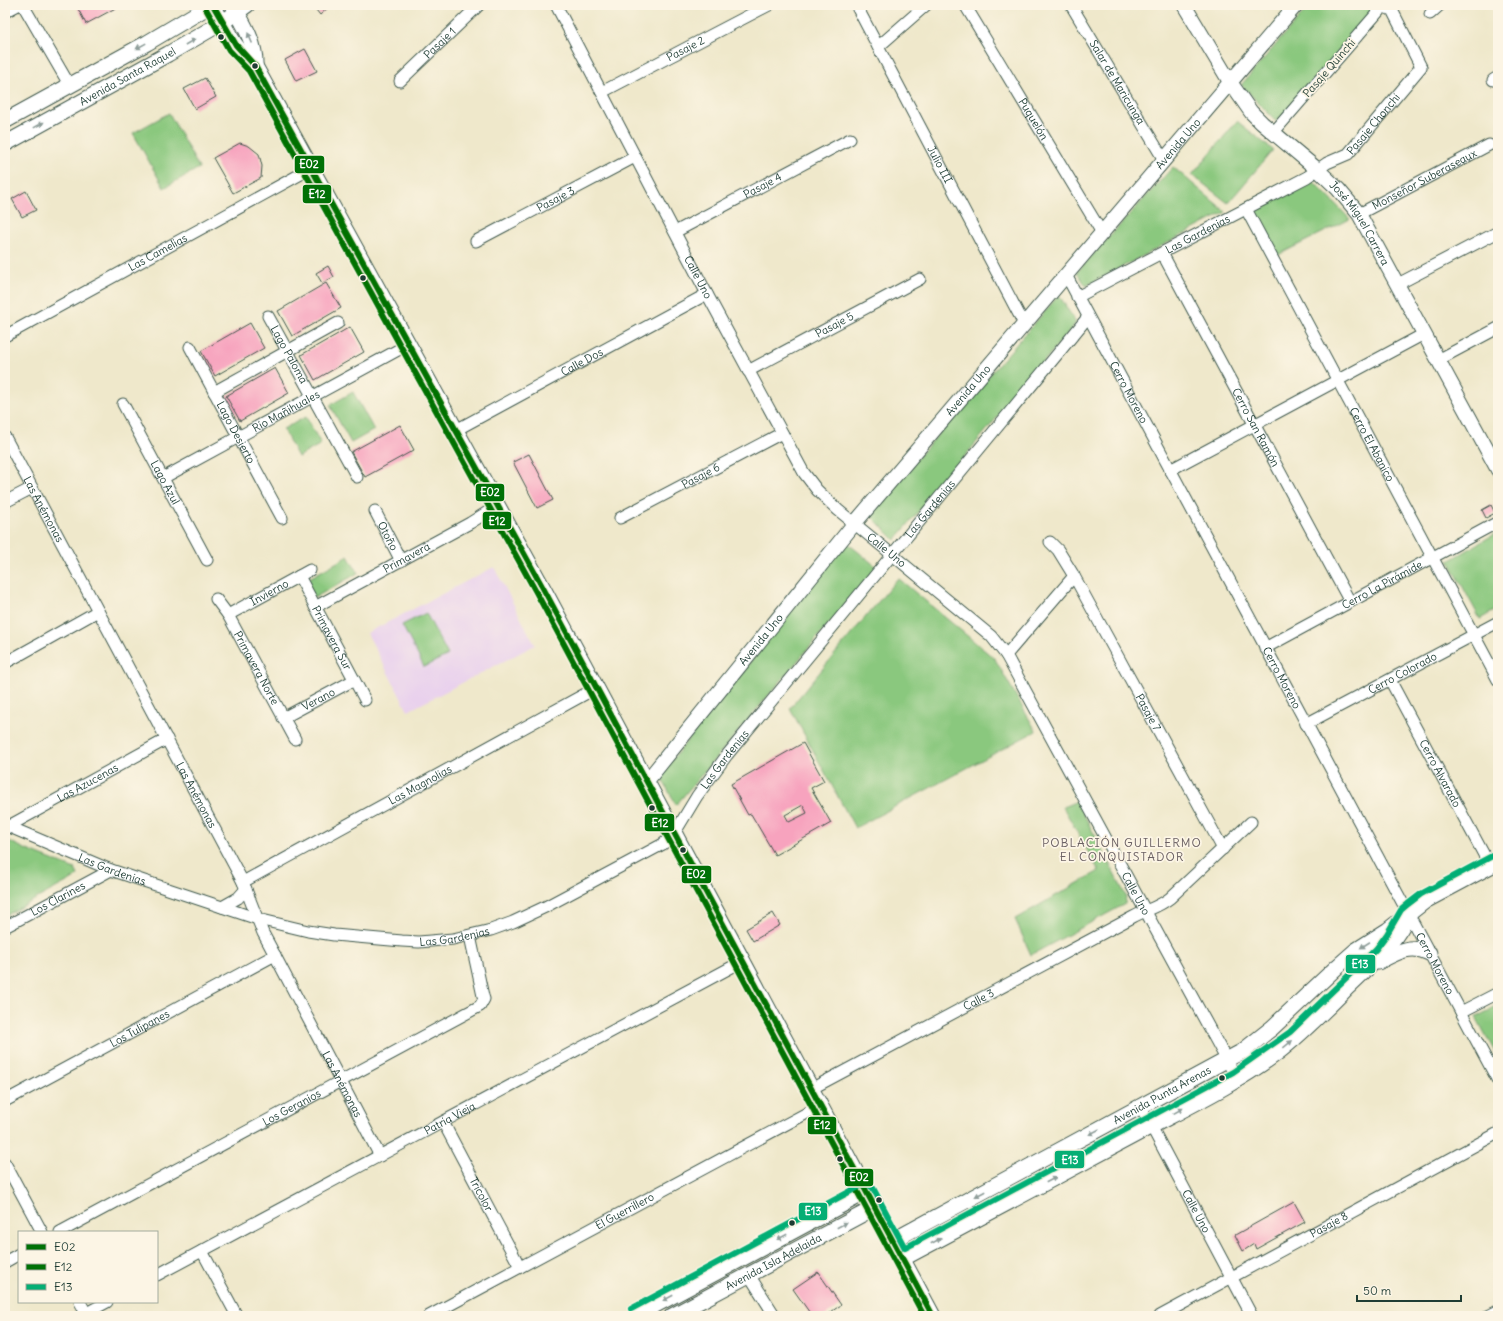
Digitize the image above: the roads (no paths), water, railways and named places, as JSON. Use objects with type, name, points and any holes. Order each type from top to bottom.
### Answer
[{"type":"main road","name":"Avenida Santa Raquel","points":[[5,121],[70,86],[212,5]]},
{"type":"main road","points":[[212,5],[240,51],[255,66],[310,169],[409,344],[596,688],[933,1316]]},
{"type":"main road","name":"Avenida Santa Raquel","points":[[5,144],[223,22],[239,7]]},
{"type":"main road","points":[[239,7],[252,43],[255,66]]},
{"type":"main road","name":"Avenida Punta Arenas","points":[[892,1241],[1242,1051],[1272,1028],[1347,957],[1388,930],[1425,902],[1494,864]]},
{"type":"main road","name":"Avenida Punta Arenas","points":[[902,1259],[1237,1079],[1277,1053],[1295,1038],[1382,954],[1394,939],[1408,914]]},
{"type":"main road","points":[[1369,967],[1408,948],[1420,949],[1429,953]]},
{"type":"main road","points":[[635,1316],[866,1192]]},
{"type":"main road","name":"Avenida Isla Adelaida","points":[[672,1316],[874,1208]]},
{"type":"street","points":[[5,12],[18,5]]},
{"type":"street","points":[[23,5],[70,86]]},
{"type":"street","name":"Pasaje 1","points":[[400,81],[479,5]]},
{"type":"street","name":"Calle Uno","points":[[556,5],[748,371],[810,482],[824,498],[854,524],[991,636],[1006,655],[1237,1079]]},
{"type":"street","name":"Pasaje 2","points":[[602,92],[769,5]]},
{"type":"street","name":"Julio III","points":[[856,5],[1024,324]]},
{"type":"street","points":[[878,48],[926,5]]},
{"type":"street","name":"Puquelón","points":[[965,5],[1102,233]]},
{"type":"street","name":"Salar de Maricunga","points":[[1071,5],[1164,160]]},
{"type":"street","name":"José Miguel Carrera","points":[[1184,5],[1230,82],[1251,112],[1273,133],[1338,188],[1359,214],[1498,470]]},
{"type":"street","points":[[1430,14],[1440,5]]},
{"type":"street","name":"Avenida Uno","points":[[646,782],[854,524],[1164,160],[1292,7]]},
{"type":"street","name":"Pasaje Chonchi","points":[[1318,170],[1327,163],[1348,154],[1421,67],[1393,12],[1388,7]]},
{"type":"street","name":"Pasaje Quinchi","points":[[1273,133],[1381,8],[1388,7]]},
{"type":"street","name":"Pasaje 4","points":[[675,232],[850,139]]},
{"type":"street","name":"Monseñor Suberaseaux","points":[[1359,214],[1489,145]]},
{"type":"street","name":"Pasaje 3","points":[[476,241],[635,157]]},
{"type":"street","name":"Las Camelias","points":[[5,336],[310,169]]},
{"type":"street","name":"Las Gardenias","points":[[1078,297],[1318,170]]},
{"type":"street","name":"Cerro El Abanico","points":[[1246,209],[1498,680]]},
{"type":"street","points":[[1398,284],[1498,232]]},
{"type":"street","name":"Cerro San Ramón","points":[[1162,252],[1350,602]]},
{"type":"street","name":"Cerro Moreno","points":[[1066,275],[1498,1081]]},
{"type":"street","name":"Pasaje 5","points":[[748,371],[920,279]]},
{"type":"street","name":"Calle Dos","points":[[456,430],[707,294]]},
{"type":"street","name":"Lago Paloma","points":[[268,316],[357,477]]},
{"type":"street","name":"Las Gardenias","points":[[6,826],[111,870],[258,919],[308,931],[368,940],[419,942],[453,939],[470,936],[513,922],[545,908],[663,844],[674,834],[684,816],[715,771],[1088,316]]},
{"type":"street","points":[[214,392],[338,323]]},
{"type":"street","points":[[1438,360],[1498,328]]},
{"type":"street","points":[[1170,470],[1424,334]]},
{"type":"street","name":"Río Mañihuales","points":[[163,478],[409,344]]},
{"type":"street","name":"Lago Desierto","points":[[190,347],[282,518]]},
{"type":"street","name":"Lago Azul","points":[[123,404],[207,560]]},
{"type":"street","name":"Pasaje 6","points":[[620,518],[782,433]]},
{"type":"street","name":"Las Anémonas","points":[[5,437],[245,885],[258,919],[275,955],[380,1156]]},
{"type":"street","points":[[5,502],[32,488]]},
{"type":"street","name":"Primavera","points":[[315,607],[470,523],[497,506]]},
{"type":"street","name":"Otoño","points":[[375,511],[401,561]]},
{"type":"street","name":"Cerro La Pirámide","points":[[1265,648],[1498,522]]},
{"type":"street","name":"Pasaje 7","points":[[1050,542],[1058,550],[1074,576],[1223,849]]},
{"type":"street","name":"Invierno","points":[[228,615],[310,570]]},
{"type":"street","name":"Primavera Sur","points":[[299,576],[365,700]]},
{"type":"street","points":[[1006,655],[1074,576]]},
{"type":"street","name":"Primavera Norte","points":[[216,599],[228,615],[295,739]]},
{"type":"street","points":[[5,662],[98,611]]},
{"type":"street","name":"Cerro Colorado","points":[[1306,724],[1498,622]]},
{"type":"street","name":"Verano","points":[[283,718],[354,680]]},
{"type":"street","name":"Cerro Alvarado","points":[[1390,680],[1494,864]]},
{"type":"street","name":"Las Magnolias","points":[[245,885],[596,688]]},
{"type":"street","name":"Las Azucenas","points":[[6,826],[167,738]]},
{"type":"street","name":"Calle 3","points":[[811,1089],[1146,910],[1158,906],[1170,898],[1251,822]]},
{"type":"street","name":"Los Clarines","points":[[5,927],[111,870]]},
{"type":"street","points":[[222,907],[238,898],[245,885]]},
{"type":"street","name":"Los Geranios","points":[[62,1231],[480,1006],[484,999],[470,936]]},
{"type":"street","name":"Los Tulipanes","points":[[5,1101],[275,955]]},
{"type":"street","name":"Patria Vieja","points":[[158,1274],[742,961]]},
{"type":"street","points":[[1461,1012],[1498,993]]},
{"type":"street","name":"El Guerrillero","points":[[430,1316],[820,1106]]},
{"type":"street","name":"Calle Uno","points":[[1141,1107],[1252,1316]]},
{"type":"street","name":"Tricolor","points":[[443,1122],[520,1267]]},
{"type":"street","name":"Pasaje 8","points":[[1160,1316],[1498,1134]]},
{"type":"street","points":[[5,1163],[41,1231]]},
{"type":"street","points":[[202,1251],[238,1316]]},
{"type":"street","points":[[5,1262],[18,1255]]},
{"type":"street","points":[[749,1275],[775,1316]]},
{"type":"street","points":[[80,1303],[83,1315],[105,1303]]},
{"type":"street","points":[[1488,1316],[1498,1310]]},
{"type":"district","name":"POBLACIÓN GUILLERMO EL CONQUISTADOR","points":[[1122,849]]}]
